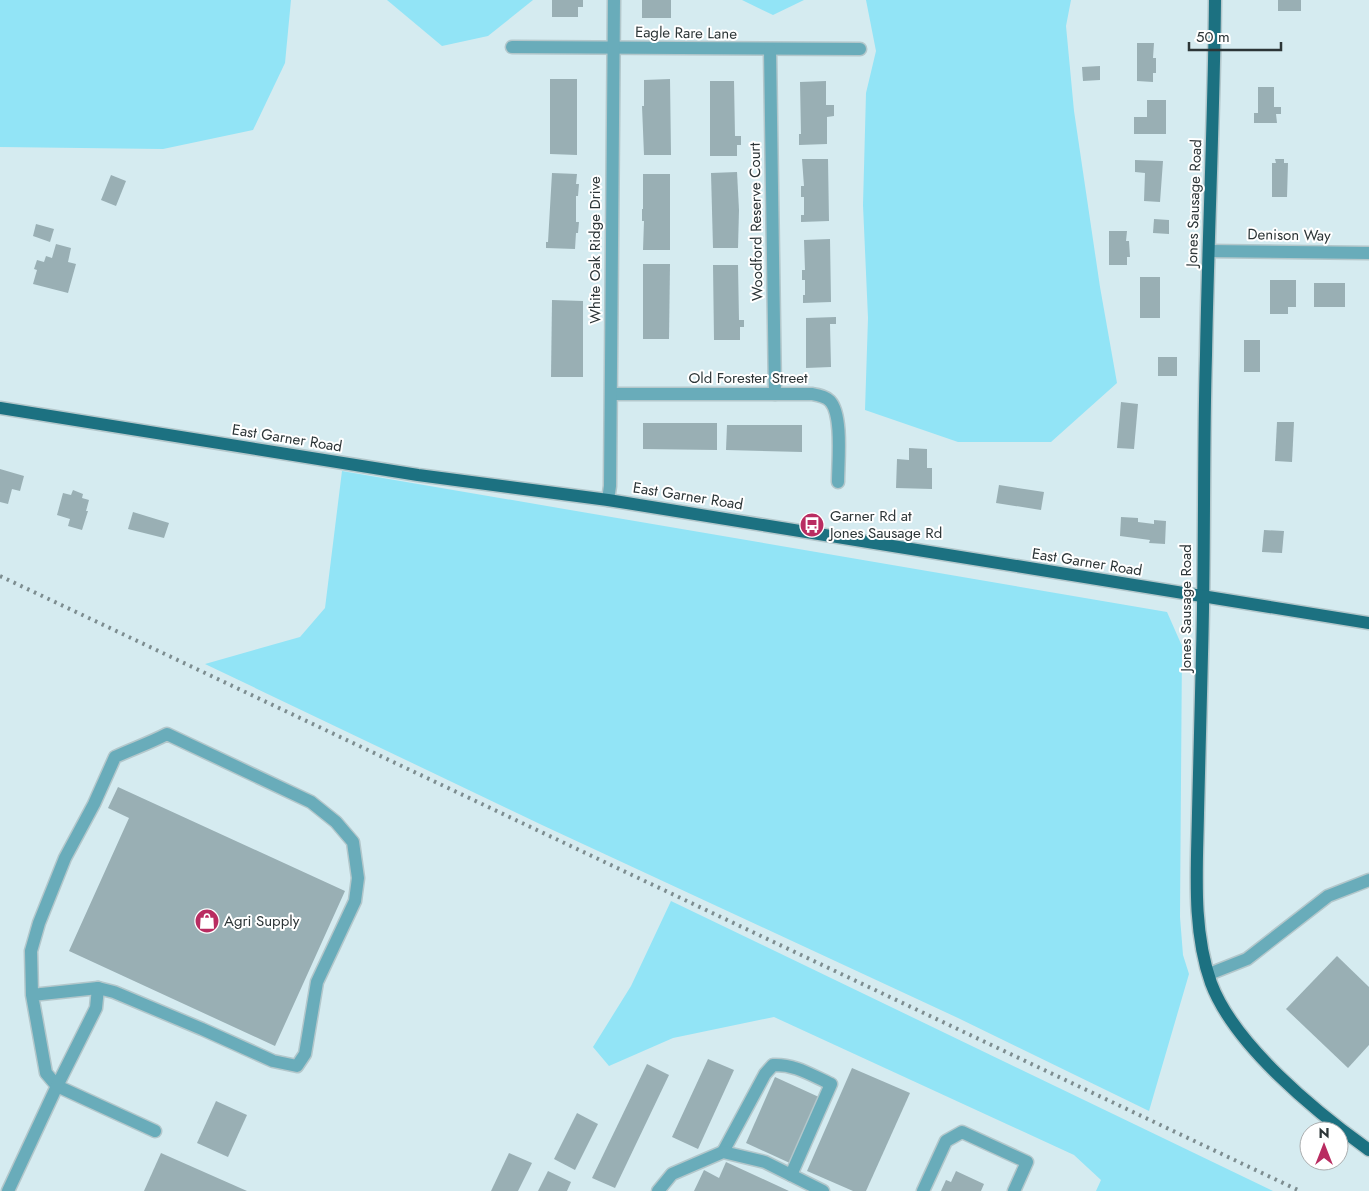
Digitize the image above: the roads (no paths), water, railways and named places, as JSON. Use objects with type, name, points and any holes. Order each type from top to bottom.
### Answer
[{"type":"main road","name":"Jones Sausage Road","points":[[1215,0],[1202,537],[1204,598],[1197,916],[1202,953],[1212,986],[1229,1016],[1250,1044],[1282,1079],[1315,1108],[1369,1150]]},
{"type":"main road","name":"East Garner Road","points":[[0,408],[399,472],[608,500],[1204,598],[1369,623]]},
{"type":"street","name":"White Oak Ridge Drive","points":[[608,500],[612,394],[610,269],[614,0]]},
{"type":"street","name":"Eagle Rare Lane","points":[[512,47],[770,50],[860,49]]},
{"type":"street","name":"Woodford Reserve Court","points":[[770,50],[774,394]]},
{"type":"street","name":"Denison Way","points":[[1209,251],[1369,253]]},
{"type":"street","name":"Old Forester Street","points":[[612,394],[812,394],[829,400],[837,422],[838,482]]},
{"type":"street","points":[[32,995],[98,988],[114,992],[273,1061],[297,1066],[306,1054],[317,982],[355,901],[358,878],[352,842],[336,822],[311,802],[166,734],[150,743],[115,757],[94,804],[65,858],[39,923],[31,950],[32,995],[46,1073],[57,1086],[155,1131]]},
{"type":"street","points":[[1209,974],[1247,959],[1328,896],[1369,880]]},
{"type":"street","points":[[8,1191],[96,1008],[98,988]]},
{"type":"street","points":[[723,1152],[765,1074],[772,1066],[786,1065],[799,1069],[831,1084],[792,1175]]},
{"type":"street","points":[[923,1191],[946,1141],[962,1132],[1027,1162],[1014,1191]]},
{"type":"street","points":[[658,1191],[672,1174],[723,1152],[765,1162],[823,1191]]},
{"type":"railway","points":[[0,576],[1300,1191]]},
{"type":"place","name":"Garner Rd at Jones Sausage Rd","points":[[812,525]]},
{"type":"place","name":"Agri Supply","points":[[207,921]]}]
